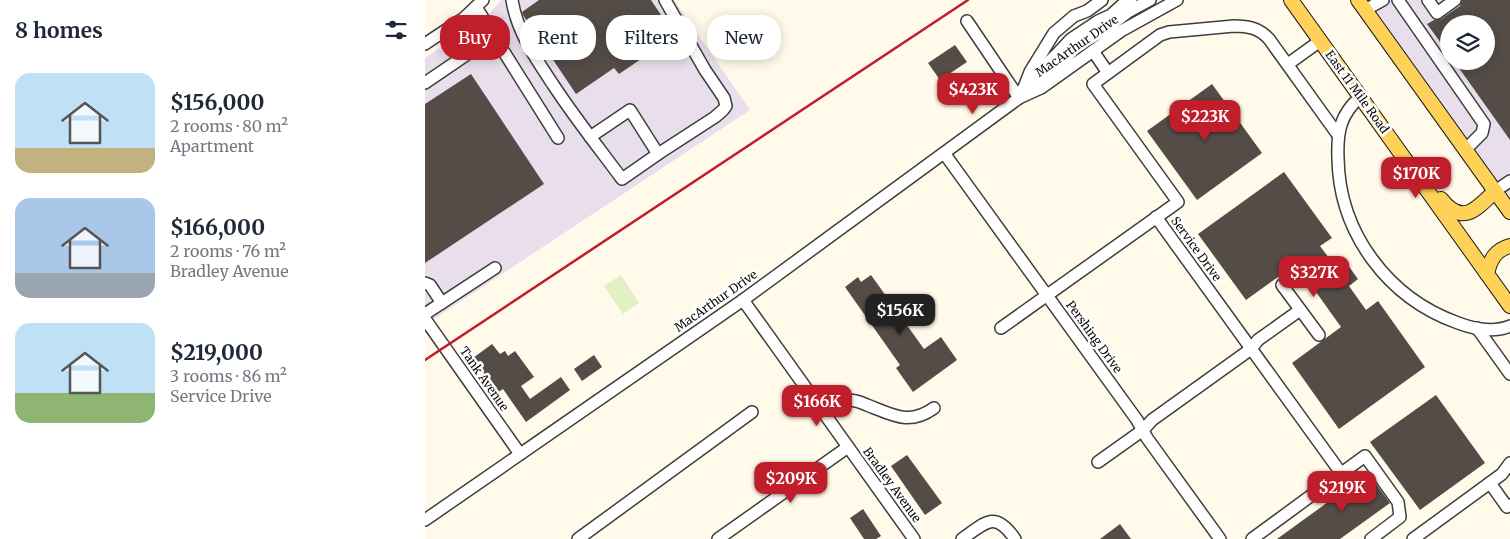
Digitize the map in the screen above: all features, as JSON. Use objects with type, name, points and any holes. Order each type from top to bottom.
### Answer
[{"type":"main road","name":"East 11 Mile Road","points":[[1291,0],[1510,306]]},
{"type":"main road","points":[[1349,0],[1376,26]]},
{"type":"main road","points":[[1361,5],[1510,212]]},
{"type":"main road","points":[[1360,97],[1383,118],[1439,196],[1453,211],[1461,214],[1471,212],[1477,209],[1495,191]]},
{"type":"main road","points":[[1487,274],[1494,255],[1500,249],[1510,246]]},
{"type":"street","points":[[512,0],[515,16],[537,61],[621,180],[715,117],[726,106],[665,0]]},
{"type":"street","points":[[1021,93],[1030,72],[1054,33],[1074,16],[1102,0]]},
{"type":"street","points":[[1021,93],[1034,75],[1067,42],[1098,21],[1111,15],[1131,0]]},
{"type":"street","points":[[1021,93],[1064,60],[1076,47],[1105,30],[1128,12],[1150,0]]},
{"type":"street","name":"MacArthur Drive","points":[[425,520],[743,300],[943,153],[1021,93],[1041,88],[1121,31],[1177,0]]},
{"type":"street","points":[[1361,5],[1383,0]]},
{"type":"street","points":[[1397,0],[1482,120],[1484,128],[1482,133],[1465,150]]},
{"type":"street","points":[[1428,0],[1437,12],[1455,0]]},
{"type":"street","points":[[425,44],[455,24],[479,4]]},
{"type":"street","points":[[967,21],[1021,93]]},
{"type":"street","points":[[1093,51],[1108,73],[1160,35],[1169,32],[1235,26],[1251,27],[1264,33],[1338,135]]},
{"type":"street","points":[[1287,64],[1320,41]]},
{"type":"street","points":[[425,84],[460,60]]},
{"type":"street","points":[[509,60],[558,138]]},
{"type":"street","name":"Service Drive","points":[[1108,73],[1093,84],[1178,202],[1156,217],[1341,473]]},
{"type":"street","points":[[1360,97],[1349,107],[1344,116],[1338,135],[1338,166],[1344,201],[1358,237],[1371,259],[1399,289],[1416,301],[1451,320],[1477,328],[1493,330],[1510,326]]},
{"type":"street","points":[[590,137],[630,110],[658,154]]},
{"type":"street","name":"Pershing Drive","points":[[943,153],[1137,420],[1220,539]]},
{"type":"street","points":[[1495,191],[1510,181]]},
{"type":"street","points":[[1001,328],[1156,217]]},
{"type":"street","points":[[425,314],[495,268]]},
{"type":"street","points":[[425,283],[430,285],[442,303]]},
{"type":"street","points":[[1282,284],[1319,335]]},
{"type":"street","name":"Bradley Avenue","points":[[743,300],[914,539]]},
{"type":"street","points":[[1098,462],[1251,349],[1258,340],[1300,310]]},
{"type":"street","name":"Tank Avenue","points":[[425,319],[520,454]]},
{"type":"street","points":[[1477,328],[1510,374]]},
{"type":"street","points":[[824,414],[838,403],[848,401],[855,401],[891,415],[908,418],[919,417],[934,408]]},
{"type":"street","points":[[578,539],[752,412]]},
{"type":"street","points":[[719,539],[848,447]]},
{"type":"street","points":[[1252,539],[1365,456],[1398,502],[1400,517],[1371,539]]},
{"type":"street","points":[[1413,539],[1490,484],[1502,474],[1510,462]]},
{"type":"street","points":[[1490,484],[1507,507],[1510,505]]},
{"type":"street","points":[[962,539],[983,524],[991,522],[1003,524],[1015,539]]},
{"type":"shaded area","points":[[501,0],[674,0],[684,15],[606,15],[606,60],[697,60],[697,33],[707,48],[707,60],[715,60],[750,110],[425,325],[425,58],[440,48],[440,60],[510,60],[510,15],[487,15]]},
{"type":"shaded area","points":[[1363,0],[1510,0],[1510,205]]},
{"type":"green space","points":[[621,275],[639,303],[623,314],[604,286]]},
{"type":"building","points":[[539,0],[651,0],[661,15],[606,15],[606,60],[640,60],[619,74],[614,68],[576,94],[553,60],[596,60],[596,15],[523,15],[522,12]]},
{"type":"building","points":[[1462,0],[1510,0],[1510,140],[1460,70],[1495,70],[1495,15],[1447,15],[1460,6]]},
{"type":"building","points":[[1440,19],[1440,42],[1427,24]]},
{"type":"building","points":[[955,45],[967,62],[940,80],[928,63]]},
{"type":"building","points":[[471,74],[544,184],[425,263],[425,104]]},
{"type":"building","points":[[1212,84],[1262,153],[1197,200],[1147,131]]},
{"type":"building","points":[[1284,172],[1332,238],[1320,246],[1338,270],[1347,264],[1358,279],[1349,286],[1366,310],[1378,301],[1425,367],[1339,429],[1292,363],[1341,327],[1296,264],[1246,300],[1198,234]]},
{"type":"building","points":[[871,275],[924,349],[941,337],[957,360],[913,392],[896,368],[900,365],[845,287],[858,277],[861,282]]},
{"type":"building","points":[[492,344],[500,354],[505,351],[508,356],[515,351],[534,377],[521,386],[530,399],[561,377],[570,390],[526,422],[503,389],[497,393],[473,358]]},
{"type":"building","points":[[594,355],[602,367],[582,381],[574,369]]},
{"type":"building","points":[[1436,395],[1485,463],[1420,510],[1370,442]]},
{"type":"building","points":[[907,455],[942,503],[925,515],[891,466]]},
{"type":"building","points":[[1368,473],[1390,503],[1340,539],[1277,539]]},
{"type":"building","points":[[863,509],[881,536],[876,539],[864,539],[850,518]]},
{"type":"building","points":[[1120,524],[1131,539],[1100,539]]},
{"type":"railway","points":[[425,360],[968,0]]}]
